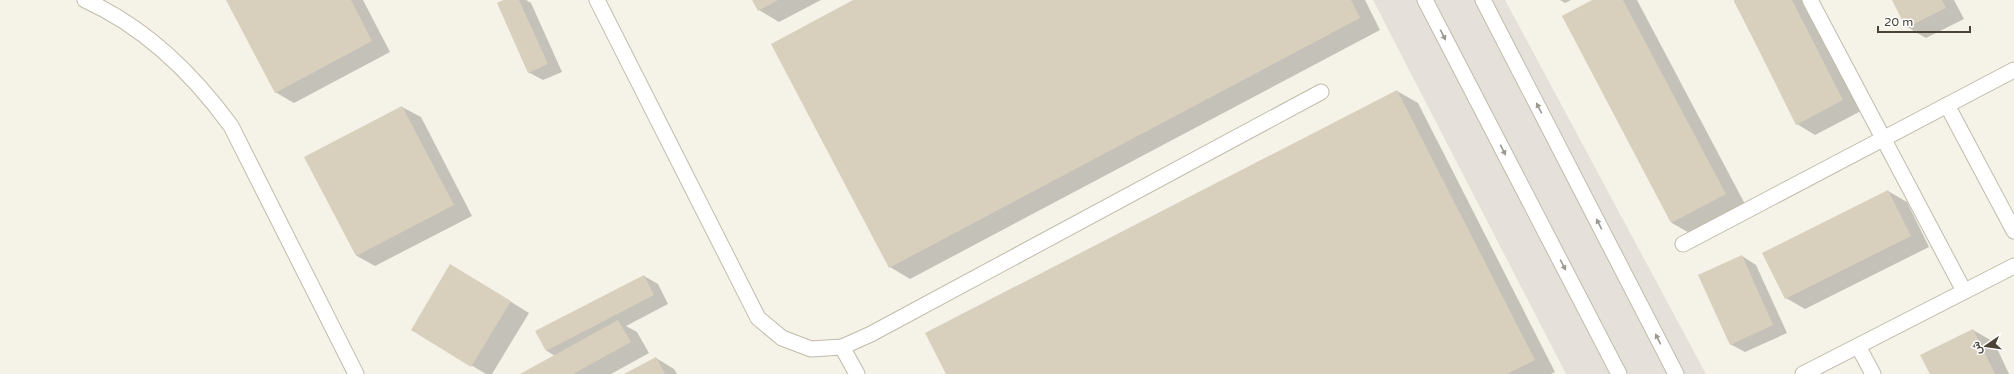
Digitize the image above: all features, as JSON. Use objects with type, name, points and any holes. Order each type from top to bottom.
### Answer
[{"type":"lane","points":[[84,0],[127,23],[157,45],[209,96],[231,126],[356,374]]},
{"type":"lane","points":[[597,0],[758,318],[782,338],[811,349],[842,347],[885,327],[1320,92]]},
{"type":"lane","points":[[1425,0],[1619,374]]},
{"type":"lane","points":[[1483,0],[1676,374]]},
{"type":"lane","points":[[1810,0],[1964,292]]},
{"type":"lane","points":[[1683,244],[2014,70]]},
{"type":"lane","points":[[1946,105],[2014,231]]},
{"type":"lane","points":[[1803,374],[2014,266]]},
{"type":"lane","points":[[1858,346],[1873,374]]},
{"type":"lane","points":[[842,347],[857,374]]},
{"type":"shaded area","points":[[1373,0],[1505,0],[1706,374],[1566,374]]},
{"type":"building","points":[[226,0],[351,0],[372,41],[275,93]]},
{"type":"building","points":[[503,0],[519,0],[548,64],[528,73],[497,3]]},
{"type":"building","points":[[752,0],[778,0],[758,11]]},
{"type":"building","points":[[853,0],[1351,0],[1360,18],[889,268],[771,44]]},
{"type":"building","points":[[1592,0],[1623,0],[1726,194],[1671,223],[1562,16]]},
{"type":"building","points":[[1734,0],[1792,0],[1843,100],[1796,125]]},
{"type":"building","points":[[1892,0],[1942,0],[1946,8],[1906,28]]},
{"type":"building","points":[[1397,90],[1535,360],[1507,374],[946,374],[925,333]]},
{"type":"building","points":[[402,106],[454,205],[356,256],[304,157]]},
{"type":"building","points":[[1888,190],[1911,236],[1785,299],[1762,253]]},
{"type":"building","points":[[1742,255],[1773,325],[1730,345],[1698,275]]},
{"type":"building","points":[[450,264],[511,301],[471,367],[411,330]]},
{"type":"building","points":[[644,275],[654,295],[546,351],[535,331]]},
{"type":"building","points":[[618,320],[631,342],[573,374],[520,374]]},
{"type":"building","points":[[1973,329],[1995,374],[1930,374],[1920,355]]},
{"type":"building","points":[[656,357],[665,374],[624,374]]}]
